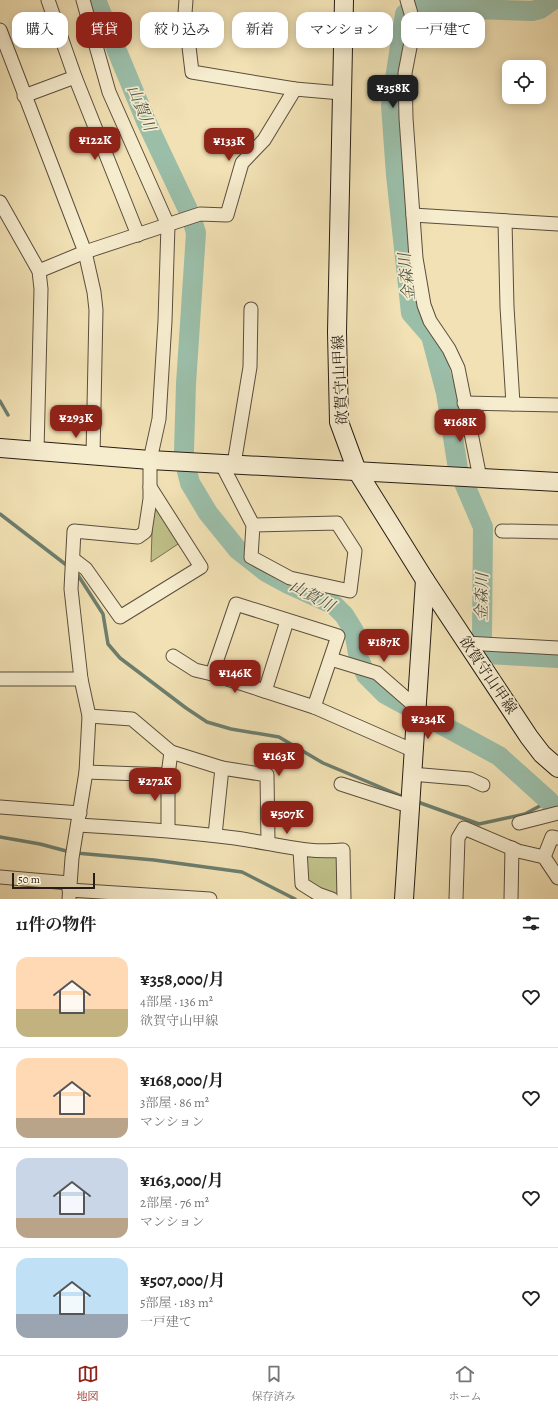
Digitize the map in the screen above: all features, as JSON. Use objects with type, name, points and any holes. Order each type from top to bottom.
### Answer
[{"type":"street","points":[[69,891],[72,854],[86,772],[89,716],[81,679],[70,578],[73,562],[74,531],[138,537],[145,532],[150,499],[150,460],[159,419],[165,320],[168,225],[109,92],[83,0]]},
{"type":"street","points":[[186,0],[185,13],[192,72],[295,89],[341,94]]},
{"type":"street","name":"欲賀守山甲線","points":[[344,0],[337,332],[337,398],[339,422],[357,471],[425,580],[529,737],[542,754],[558,768]]},
{"type":"street","points":[[407,0],[412,17],[411,42],[405,73],[408,163],[414,215],[416,258],[424,305],[430,321],[449,349],[458,368],[480,478]]},
{"type":"street","points":[[50,1],[76,77],[138,235]]},
{"type":"street","points":[[0,30],[85,252],[94,292],[96,310],[93,455]]},
{"type":"street","points":[[24,96],[76,77]]},
{"type":"street","points":[[39,271],[85,252],[200,214],[227,215],[242,163],[264,140],[295,89]]},
{"type":"street","points":[[0,202],[39,271],[41,289],[37,451]]},
{"type":"street","points":[[414,215],[558,224]]},
{"type":"street","points":[[504,221],[513,404]]},
{"type":"street","points":[[251,309],[250,368],[227,464],[253,526],[251,557],[290,578],[350,591],[355,551],[337,523],[253,526]]},
{"type":"street","points":[[464,403],[558,405]]},
{"type":"street","points":[[0,448],[150,460],[558,482]]},
{"type":"street","points":[[73,562],[86,569],[120,617],[201,567],[150,487]]},
{"type":"street","points":[[502,530],[558,532]]},
{"type":"street","points":[[404,899],[412,750],[425,580]]},
{"type":"street","points":[[212,674],[236,604],[338,636],[314,707]]},
{"type":"street","points":[[265,691],[287,621]]},
{"type":"street","points":[[466,643],[558,648]]},
{"type":"street","points":[[173,656],[195,670],[212,674],[314,707],[412,750]]},
{"type":"street","points":[[331,659],[377,673],[416,707]]},
{"type":"street","points":[[0,679],[81,679]]},
{"type":"street","points":[[89,716],[132,718],[171,752],[222,768],[267,775],[268,842]]},
{"type":"street","points":[[168,829],[168,775],[171,752]]},
{"type":"street","points":[[215,835],[222,768]]},
{"type":"street","points":[[86,772],[168,775]]},
{"type":"street","points":[[411,774],[470,779],[483,785]]},
{"type":"street","points":[[341,784],[409,806]]},
{"type":"street","points":[[0,807],[79,819],[268,842],[300,850],[343,850],[344,899]]},
{"type":"street","points":[[518,823],[558,813]]},
{"type":"street","points":[[456,899],[458,838],[464,828],[512,848],[544,857],[558,878]]},
{"type":"street","points":[[544,857],[552,837],[558,838]]},
{"type":"street","points":[[511,899],[512,848]]},
{"type":"street","points":[[300,850],[302,884],[318,894],[332,899]]},
{"type":"street","points":[[0,877],[69,891],[135,896],[203,898]]},
{"type":"green space","points":[[153,503],[181,542],[151,562]]},
{"type":"green space","points":[[303,852],[341,852],[342,897],[305,883]]},
{"type":"waterway","name":"山賀川","points":[[96,0],[146,121],[190,214]]},
{"type":"waterway","name":"金森川","points":[[553,0],[540,9],[532,11],[416,7],[405,14],[391,105],[396,175],[411,313],[431,336],[446,393],[458,469],[483,527],[482,637],[486,654],[558,658]]},
{"type":"waterway","name":"山賀川","points":[[184,451],[186,384],[196,233],[194,226]]},
{"type":"waterway","points":[[0,401],[8,415]]},
{"type":"waterway","name":"山賀川","points":[[187,471],[190,483],[208,513],[238,550],[266,572],[334,605],[344,615],[354,631],[359,659],[366,675],[385,694],[499,756],[549,801]]},
{"type":"waterway","points":[[0,514],[69,567]]},
{"type":"waterway","points":[[76,572],[103,614],[108,644],[120,658],[186,708],[207,722],[231,729],[279,737],[323,763],[406,798]]},
{"type":"waterway","points":[[415,801],[479,824],[525,814],[549,801],[558,801]]},
{"type":"waterway","points":[[0,837],[40,844],[70,852]]},
{"type":"waterway","points":[[76,853],[154,860],[242,872],[295,899]]}]
